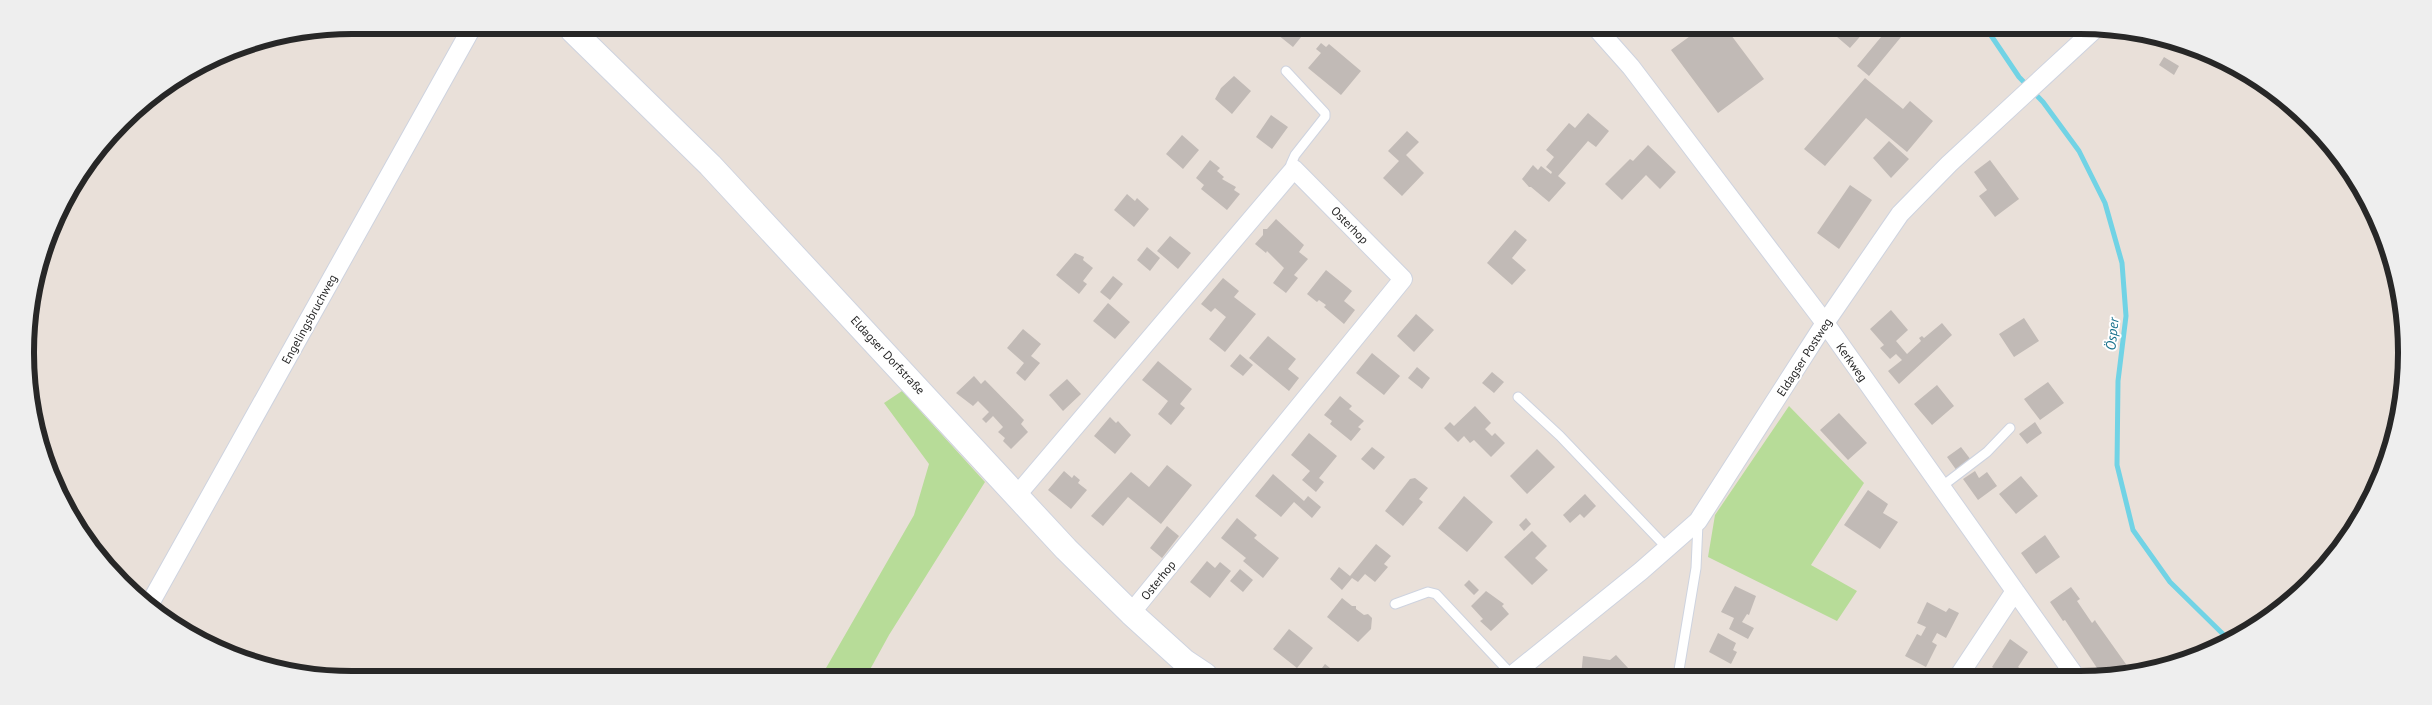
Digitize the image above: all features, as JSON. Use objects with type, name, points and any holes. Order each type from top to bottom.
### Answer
[{"type":"street","name":"Engelingsbruchweg","points":[[152,600],[468,34]]},
{"type":"street","name":"Eldagser Dorfstraße","points":[[577,34],[710,165],[1066,549],[1131,613],[1184,661],[1198,671]]},
{"type":"street","name":"Kerkweg","points":[[1602,34],[1631,67],[1825,323],[2072,671]]},
{"type":"street","name":"Eldagser Postweg","points":[[1517,671],[1698,521],[1825,323],[1900,214],[1949,164],[2090,34]]},
{"type":"street","points":[[1017,495],[1294,169]]},
{"type":"street","name":"Osterhop","points":[[1131,613],[1404,280],[1294,169]]},
{"type":"street","points":[[1962,671],[2015,591]]},
{"type":"lane","points":[[1286,71],[1325,113],[1325,117],[1295,155],[1292,164],[1294,169]]},
{"type":"lane","points":[[1518,397],[1560,436],[1667,548]]},
{"type":"lane","points":[[1941,487],[1987,452],[2010,428]]},
{"type":"lane","points":[[1679,671],[1696,568],[1698,521]]},
{"type":"lane","points":[[1395,604],[1428,592],[1436,594],[1506,671]]},
{"type":"green space","points":[[902,391],[985,482],[889,635],[869,671],[824,671],[914,515],[929,464],[884,403]]},
{"type":"green space","points":[[1789,406],[1864,483],[1811,565],[1857,591],[1837,621],[1708,557],[1715,515]]},
{"type":"building","points":[[1277,34],[1304,34],[1293,47]]},
{"type":"building","points":[[1693,34],[1730,34],[1764,79],[1718,113],[1671,50]]},
{"type":"building","points":[[1834,34],[1862,34],[1850,48]]},
{"type":"building","points":[[1884,34],[1898,34],[1901,37],[1869,76],[1857,66]]},
{"type":"building","points":[[1321,43],[1326,47],[1329,44],[1361,71],[1341,95],[1308,68],[1321,53],[1316,49]]},
{"type":"building","points":[[2164,57],[2179,66],[2174,75],[2159,65]]},
{"type":"building","points":[[1234,76],[1251,91],[1232,114],[1215,99],[1221,88]]},
{"type":"building","points":[[1865,78],[1903,109],[1910,101],[1933,121],[1907,152],[1866,118],[1825,166],[1804,149]]},
{"type":"building","points":[[1588,113],[1609,131],[1596,147],[1588,141],[1558,176],[1566,183],[1549,202],[1529,187],[1522,179],[1533,165],[1538,170],[1541,166],[1551,174],[1552,172],[1546,167],[1554,157],[1546,150],[1569,123],[1575,128]]},
{"type":"building","points":[[1271,115],[1288,127],[1272,149],[1256,137]]},
{"type":"building","points":[[1407,131],[1419,142],[1406,155],[1424,173],[1402,196],[1383,178],[1399,161],[1388,151]]},
{"type":"building","points":[[1182,135],[1199,150],[1183,169],[1166,154]]},
{"type":"building","points":[[1889,141],[1909,159],[1891,178],[1873,158]]},
{"type":"building","points":[[1648,145],[1676,172],[1660,189],[1646,175],[1622,200],[1605,184],[1630,159],[1633,161]]},
{"type":"building","points":[[1210,160],[1220,168],[1217,171],[1224,177],[1222,179],[1236,187],[1234,190],[1240,194],[1227,210],[1201,189],[1204,185],[1196,178]]},
{"type":"building","points":[[1990,160],[2019,199],[1995,217],[1979,196],[1987,190],[1974,172]]},
{"type":"building","points":[[1850,185],[1872,200],[1839,249],[1817,233]]},
{"type":"building","points":[[1127,194],[1135,201],[1137,198],[1149,209],[1134,227],[1114,210]]},
{"type":"building","points":[[1276,219],[1304,245],[1299,252],[1308,259],[1294,275],[1298,278],[1286,293],[1273,283],[1284,268],[1267,251],[1266,253],[1255,244],[1263,235],[1263,229],[1267,229]]},
{"type":"building","points":[[1515,230],[1527,240],[1512,258],[1526,270],[1512,285],[1487,263]]},
{"type":"building","points":[[1170,236],[1191,253],[1178,269],[1157,251]]},
{"type":"building","points":[[1147,247],[1160,258],[1150,271],[1137,260]]},
{"type":"building","points":[[1075,253],[1084,257],[1083,260],[1093,268],[1083,281],[1087,284],[1079,294],[1056,275]]},
{"type":"building","points":[[1326,270],[1352,291],[1344,301],[1355,310],[1344,324],[1324,307],[1326,305],[1319,300],[1317,302],[1307,294]]},
{"type":"building","points":[[1113,276],[1123,284],[1110,300],[1100,292]]},
{"type":"building","points":[[1223,278],[1239,291],[1234,297],[1256,314],[1225,352],[1209,339],[1226,317],[1215,308],[1211,312],[1201,304]]},
{"type":"building","points":[[1108,303],[1130,322],[1115,339],[1093,321]]},
{"type":"building","points":[[1891,310],[1908,330],[1896,341],[1907,354],[1921,341],[1919,338],[1922,336],[1924,338],[1942,323],[1952,335],[1899,384],[1888,371],[1902,360],[1896,354],[1890,359],[1880,348],[1884,345],[1870,329]]},
{"type":"building","points":[[1416,314],[1434,330],[1414,352],[1397,336]]},
{"type":"building","points":[[2024,318],[2039,341],[2014,357],[1999,334]]},
{"type":"building","points":[[1023,329],[1041,344],[1031,356],[1040,363],[1025,381],[1016,373],[1024,363],[1007,348]]},
{"type":"building","points":[[1268,336],[1296,359],[1288,369],[1299,378],[1289,391],[1249,358]]},
{"type":"building","points":[[1372,353],[1400,376],[1384,395],[1356,373]]},
{"type":"building","points":[[1240,354],[1253,365],[1243,376],[1230,366]]},
{"type":"building","points":[[1158,361],[1192,389],[1180,404],[1185,408],[1171,425],[1158,414],[1168,401],[1142,380]]},
{"type":"building","points":[[1417,367],[1430,378],[1422,389],[1408,378]]},
{"type":"building","points":[[1492,372],[1504,382],[1494,393],[1482,383]]},
{"type":"building","points":[[974,376],[981,384],[985,380],[1024,420],[1021,424],[1028,432],[1011,449],[1003,441],[1005,438],[998,432],[1003,427],[993,416],[986,423],[982,419],[989,412],[978,401],[973,406],[956,393]]},
{"type":"building","points":[[1067,379],[1081,394],[1063,411],[1049,395]]},
{"type":"building","points":[[2048,382],[2064,403],[2040,420],[2024,399]]},
{"type":"building","points":[[1937,385],[1954,406],[1932,425],[1914,404]]},
{"type":"building","points":[[1340,396],[1352,406],[1349,409],[1364,421],[1358,427],[1361,429],[1351,441],[1330,424],[1332,421],[1324,415]]},
{"type":"building","points":[[1475,406],[1491,423],[1485,429],[1492,436],[1495,433],[1505,443],[1491,457],[1474,440],[1470,443],[1464,436],[1458,442],[1444,428],[1450,422],[1454,426]]},
{"type":"building","points":[[1839,413],[1867,443],[1848,460],[1820,430]]},
{"type":"building","points":[[1110,417],[1116,423],[1118,421],[1131,435],[1115,454],[1094,436]]},
{"type":"building","points":[[2035,422],[2042,433],[2027,444],[2019,434]]},
{"type":"building","points":[[1309,433],[1337,456],[1319,478],[1324,482],[1316,492],[1302,480],[1310,471],[1291,455]]},
{"type":"building","points":[[1372,447],[1385,457],[1374,470],[1361,459]]},
{"type":"building","points":[[1961,447],[1971,460],[1957,471],[1947,457]]},
{"type":"building","points":[[1537,449],[1555,467],[1527,494],[1510,476]]},
{"type":"building","points":[[1167,465],[1192,485],[1161,524],[1128,497],[1103,526],[1091,516],[1131,472],[1149,487]]},
{"type":"building","points":[[1064,471],[1072,478],[1074,475],[1080,480],[1078,483],[1087,490],[1071,509],[1048,490]]},
{"type":"building","points":[[1975,471],[1979,478],[1987,472],[1997,486],[1978,500],[1963,479]]},
{"type":"building","points":[[1273,474],[1304,501],[1308,496],[1321,507],[1312,518],[1294,502],[1281,517],[1255,496]]},
{"type":"building","points":[[2021,476],[2038,496],[2016,514],[1999,494]]},
{"type":"building","points":[[1415,478],[1428,488],[1419,499],[1423,502],[1403,526],[1385,511],[1410,479]]},
{"type":"building","points":[[1868,490],[1888,504],[1883,513],[1898,522],[1880,549],[1844,525]]},
{"type":"building","points":[[1585,494],[1596,506],[1584,518],[1580,514],[1570,523],[1563,515]]},
{"type":"building","points":[[1464,496],[1493,522],[1467,552],[1438,528]]},
{"type":"building","points":[[1237,518],[1257,535],[1254,538],[1279,558],[1263,578],[1243,561],[1246,558],[1221,538]]},
{"type":"building","points":[[1526,518],[1531,524],[1524,531],[1519,525]]},
{"type":"building","points":[[1167,526],[1179,536],[1162,558],[1150,548]]},
{"type":"building","points":[[1532,531],[1547,546],[1535,558],[1548,570],[1532,585],[1504,557]]},
{"type":"building","points":[[2045,535],[2060,557],[2036,574],[2021,553]]},
{"type":"building","points":[[1376,544],[1391,556],[1384,564],[1388,567],[1375,582],[1365,574],[1358,582],[1352,578],[1342,590],[1330,579],[1339,567],[1350,576]]},
{"type":"building","points":[[1207,561],[1215,568],[1220,562],[1231,571],[1210,598],[1190,582]]},
{"type":"building","points":[[1240,569],[1253,580],[1243,592],[1230,581]]},
{"type":"building","points":[[1469,580],[1479,590],[1474,595],[1464,585]]},
{"type":"building","points":[[1735,586],[1756,596],[1749,615],[1747,614],[1742,622],[1754,628],[1748,639],[1729,629],[1734,618],[1721,612]]},
{"type":"building","points":[[2071,587],[2080,599],[2077,601],[2092,623],[2095,620],[2128,668],[2099,671],[2065,620],[2063,621],[2050,602]]},
{"type":"building","points":[[1486,591],[1504,604],[1502,606],[1509,614],[1491,631],[1480,621],[1483,619],[1471,606]]},
{"type":"building","points":[[1342,598],[1352,606],[1356,606],[1356,609],[1364,615],[1368,614],[1372,618],[1371,629],[1358,642],[1327,617]]},
{"type":"building","points":[[1927,602],[1946,612],[1949,608],[1959,613],[1946,638],[1937,633],[1932,642],[1937,645],[1926,667],[1905,656],[1917,634],[1921,636],[1926,627],[1917,623]]},
{"type":"building","points":[[1289,629],[1313,648],[1297,668],[1273,649]]},
{"type":"building","points":[[1718,633],[1736,643],[1733,650],[1737,652],[1731,664],[1709,652]]},
{"type":"building","points":[[2010,639],[2028,652],[2018,667],[2024,671],[1998,671],[1992,667]]},
{"type":"building","points":[[1616,655],[1629,669],[1627,671],[1582,671],[1583,656],[1610,660]]},
{"type":"building","points":[[1325,664],[1334,671],[1320,671]]},
{"type":"waterway","name":"Ösper","points":[[1990,34],[2019,77],[2043,102],[2079,151],[2105,203],[2122,263],[2126,316],[2118,381],[2117,465],[2133,530],[2170,582],[2225,636]]}]
